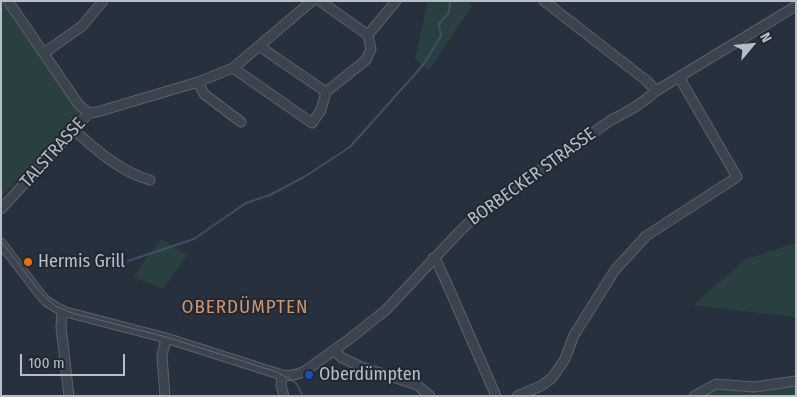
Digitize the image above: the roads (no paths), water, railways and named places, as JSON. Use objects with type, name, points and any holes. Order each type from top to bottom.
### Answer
[{"type":"street","points":[[8,1],[79,105],[89,113]]},
{"type":"street","points":[[44,52],[82,26],[103,1]]},
{"type":"street","name":"TALSTRASSE","points":[[1,209],[89,113],[198,82],[233,68],[312,1]]},
{"type":"street","points":[[233,68],[312,123],[322,110],[326,92],[366,60],[371,49],[368,35],[320,1]]},
{"type":"street","points":[[368,35],[396,1]]},
{"type":"street","points":[[544,1],[646,81],[656,91]]},
{"type":"street","name":"BORBECKER STRASSE","points":[[282,375],[290,376],[300,373],[334,351],[386,310],[433,258],[484,209],[604,125],[646,101],[656,91],[794,5]]},
{"type":"street","points":[[259,46],[326,92]]},
{"type":"street","points":[[517,396],[541,386],[552,378],[565,359],[574,335],[615,270],[646,236],[738,177],[679,77]]},
{"type":"street","points":[[198,82],[204,94],[242,122]]},
{"type":"street","points":[[74,130],[96,149],[127,169],[150,180]]},
{"type":"street","points":[[1,243],[46,301],[62,311],[166,338],[282,375],[281,386],[284,396]]},
{"type":"street","points":[[433,258],[445,278],[496,396]]},
{"type":"street","points":[[62,311],[61,327],[69,396]]},
{"type":"street","points":[[165,396],[162,356],[166,338]]},
{"type":"street","points":[[334,351],[342,358],[362,368],[417,385],[430,396]]},
{"type":"street","points":[[694,396],[716,384],[754,387],[796,380]]},
{"type":"waterway","points":[[128,261],[194,239],[246,203],[270,195],[304,177],[350,147],[423,65],[441,36],[439,24],[449,12],[450,1]]},
{"type":"tram line","points":[[1,241],[40,292],[55,306],[72,313],[166,337],[277,372],[296,383],[303,396]]},
{"type":"place","name":"Hermis Grill","points":[[28,262]]},
{"type":"place","name":"Oberdümpten","points":[[309,375]]},
{"type":"district","name":"OBERDÜMPTEN","points":[[245,308]]}]
